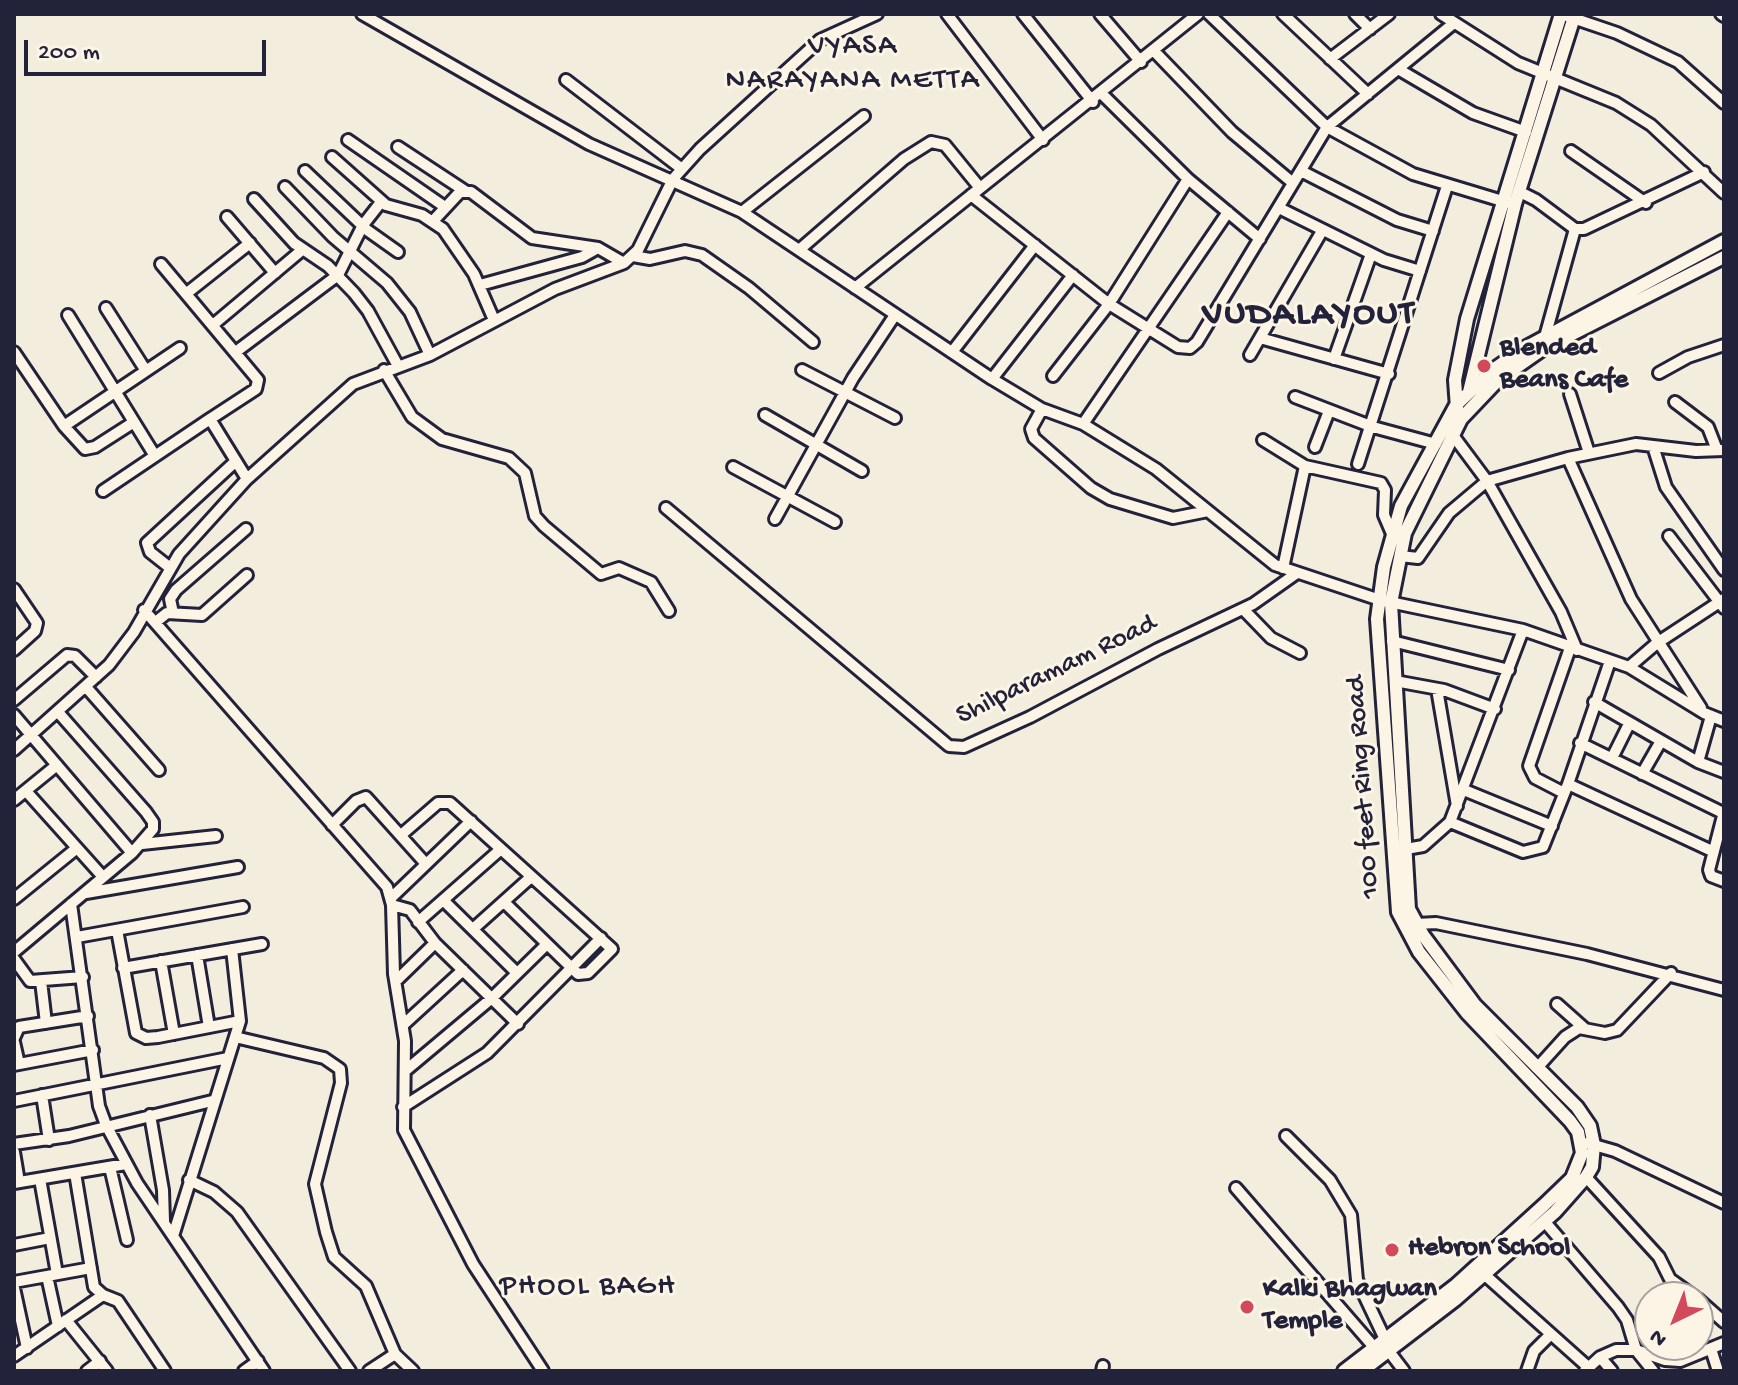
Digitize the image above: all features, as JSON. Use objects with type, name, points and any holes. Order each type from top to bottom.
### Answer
[{"type":"main road","points":[[1461,419],[1456,405],[1455,380],[1467,319],[1513,199],[1568,15]]},
{"type":"main road","points":[[1470,399],[1526,132],[1549,78]]},
{"type":"main road","name":"100 feet Ring Road","points":[[1588,1144],[1590,1126],[1577,1107],[1475,1005],[1409,909],[1392,641],[1385,602],[1405,533],[1470,399],[1493,370],[1545,337],[1724,241]]},
{"type":"main road","name":"100 feet Ring Road","points":[[1588,1144],[1570,1121],[1490,1040],[1447,989],[1419,952],[1398,912],[1390,765],[1380,681],[1393,536],[1401,506],[1456,405],[1470,399],[1541,350],[1724,257]]},
{"type":"main road","points":[[1344,1371],[1373,1346],[1386,1343],[1485,1275],[1545,1222],[1586,1177],[1588,1144]]},
{"type":"main road","points":[[1362,1371],[1386,1343],[1566,1186],[1588,1144]]},
{"type":"street","points":[[362,14],[589,144],[742,212],[992,379],[1042,409],[1083,424],[1156,469],[1283,568],[1385,602],[1523,630],[1629,667],[1724,721]]},
{"type":"street","points":[[14,750],[86,687],[124,647],[169,567],[247,479],[353,384],[430,355],[555,289],[628,259],[673,179],[682,169],[820,40],[877,14]]},
{"type":"street","points":[[947,14],[1043,140]]},
{"type":"street","points":[[1023,14],[1093,102]]},
{"type":"street","points":[[1100,14],[1141,62]]},
{"type":"street","points":[[855,288],[1093,102],[1198,14]]},
{"type":"street","points":[[1209,14],[1327,127],[1413,174],[1447,186],[1513,199],[1536,200],[1575,229],[1584,229],[1646,203],[1704,172]]},
{"type":"street","points":[[1283,14],[1368,94]]},
{"type":"street","points":[[1355,14],[1370,29]]},
{"type":"street","points":[[1330,59],[1389,14]]},
{"type":"street","points":[[1441,14],[1549,78],[1628,110],[1651,125],[1724,193]]},
{"type":"street","points":[[1568,15],[1617,33],[1678,62],[1724,103]]},
{"type":"street","points":[[799,250],[904,159],[931,142],[945,145],[976,192],[1035,245],[1109,304],[1178,347],[1194,346],[1327,127],[1454,23]]},
{"type":"street","points":[[1154,51],[1232,132],[1293,183]]},
{"type":"street","points":[[1398,69],[1473,113],[1526,132]]},
{"type":"street","points":[[566,80],[682,169]]},
{"type":"street","points":[[1102,94],[1188,179],[1260,239]]},
{"type":"street","points":[[742,212],[864,116]]},
{"type":"street","points":[[348,140],[445,207]]},
{"type":"street","points":[[398,147],[465,191],[486,200],[532,238],[598,248],[628,259],[650,259],[685,251],[702,255],[749,288],[813,342]]},
{"type":"street","points":[[1571,151],[1646,203]]},
{"type":"street","points":[[332,157],[381,202],[433,221],[455,243],[480,285],[494,320]]},
{"type":"street","points":[[305,171],[363,225],[398,252]]},
{"type":"street","points":[[1301,171],[1397,220],[1433,231]]},
{"type":"street","points":[[1053,376],[1109,304],[1188,179]]},
{"type":"street","points":[[1358,464],[1373,427],[1447,186]]},
{"type":"street","points":[[285,187],[351,251],[377,271],[401,300],[430,355]]},
{"type":"street","points":[[433,221],[465,191]]},
{"type":"street","points":[[254,199],[302,250],[338,275],[368,311],[398,366]]},
{"type":"street","points":[[237,351],[338,275],[363,225],[381,202]]},
{"type":"street","points":[[1279,208],[1371,254],[1420,271]]},
{"type":"street","points":[[1083,424],[1228,212]]},
{"type":"street","points":[[227,217],[275,273]]},
{"type":"street","points":[[1545,337],[1575,229]]},
{"type":"street","points":[[1250,355],[1322,231]]},
{"type":"street","points":[[187,293],[250,243]]},
{"type":"street","points":[[952,352],[1035,245]]},
{"type":"street","points":[[480,285],[582,257],[598,248]]},
{"type":"street","points":[[214,324],[302,250]]},
{"type":"street","points":[[1334,359],[1371,254]]},
{"type":"street","points":[[103,491],[257,385],[255,374],[237,351],[161,264]]},
{"type":"street","points":[[992,379],[1073,275]]},
{"type":"street","points":[[106,308],[146,371]]},
{"type":"street","points":[[68,315],[155,456]]},
{"type":"street","points":[[775,519],[845,391],[895,315]]},
{"type":"street","points":[[1260,338],[1389,374]]},
{"type":"street","points":[[1659,373],[1688,357],[1724,345]]},
{"type":"street","points":[[64,426],[180,348]]},
{"type":"street","points":[[14,352],[78,445],[90,450],[134,422]]},
{"type":"street","points":[[384,370],[412,417],[442,439],[509,458],[525,473],[535,516],[544,526],[601,574],[619,568],[651,582],[669,611]]},
{"type":"street","points":[[802,370],[895,418]]},
{"type":"street","points":[[1570,394],[1589,453]]},
{"type":"street","points":[[1295,397],[1373,427],[1436,444]]},
{"type":"street","points":[[1675,402],[1708,427],[1720,450]]},
{"type":"street","points":[[1042,409],[1031,429],[1034,438],[1091,488],[1110,499],[1173,518],[1208,511]]},
{"type":"street","points":[[1315,447],[1329,411]]},
{"type":"street","points":[[765,415],[862,471]]},
{"type":"street","points":[[210,419],[247,479]]},
{"type":"street","points":[[1452,434],[1487,481],[1561,612],[1574,649],[1529,766],[1535,778],[1712,851]]},
{"type":"street","points":[[1263,440],[1305,466],[1381,483],[1385,490],[1384,515],[1393,536]]},
{"type":"street","points":[[1400,556],[1418,558],[1449,513],[1487,481],[1568,458],[1636,444],[1720,450]]},
{"type":"street","points":[[1653,446],[1666,487],[1724,570]]},
{"type":"street","points":[[1568,458],[1631,599],[1657,643],[1707,714],[1698,762]]},
{"type":"street","points":[[169,567],[150,552],[147,543],[236,461]]},
{"type":"street","points":[[1283,568],[1305,466]]},
{"type":"street","points":[[733,467],[835,522]]},
{"type":"street","name":"Shilparamam Road","points":[[666,508],[949,746],[964,747],[985,739],[1243,609],[1275,591],[1297,573]]},
{"type":"street","points":[[173,613],[170,599],[176,590],[246,529]]},
{"type":"street","points":[[1629,667],[1657,643],[1722,603],[1669,536]]},
{"type":"street","points":[[157,621],[173,613],[191,617],[202,615],[247,575]]},
{"type":"street","points":[[14,589],[37,623],[35,631],[14,650]]},
{"type":"street","points":[[1243,609],[1271,638],[1300,653]]},
{"type":"street","points":[[144,610],[157,621],[377,874],[392,901],[390,931],[403,1025],[404,1130],[487,1288],[543,1371]]},
{"type":"street","points":[[1406,849],[1423,846],[1450,822],[1523,630]]},
{"type":"street","points":[[1392,641],[1509,670]]},
{"type":"street","points":[[14,700],[67,655],[75,656],[96,677]]},
{"type":"street","points":[[1450,822],[1523,852],[1543,847],[1610,661]]},
{"type":"street","points":[[1395,681],[1437,689],[1495,709]]},
{"type":"street","points":[[86,687],[159,770]]},
{"type":"street","points":[[1437,689],[1457,806]]},
{"type":"street","points":[[1594,702],[1698,762],[1724,772]]},
{"type":"street","points":[[14,952],[132,853],[153,829],[153,822],[58,712]]},
{"type":"street","points":[[14,715],[132,853]]},
{"type":"street","points":[[1612,758],[1629,724]]},
{"type":"street","points":[[1642,774],[1661,741]]},
{"type":"street","points":[[1580,743],[1724,812],[1709,873],[1724,881]]},
{"type":"street","points":[[14,800],[57,765]]},
{"type":"street","points":[[1464,790],[1552,826]]},
{"type":"street","points":[[26,791],[103,877]]},
{"type":"street","points":[[332,825],[356,801],[366,797],[426,864]]},
{"type":"street","points":[[401,835],[444,801],[471,821],[612,949],[588,973],[578,974],[504,902]]},
{"type":"street","points":[[392,901],[471,821]]},
{"type":"street","points":[[142,844],[216,836]]},
{"type":"street","points":[[14,899],[77,848]]},
{"type":"street","points":[[418,922],[501,849]]},
{"type":"street","points":[[84,894],[238,867]]},
{"type":"street","points":[[473,929],[531,877]]},
{"type":"street","points":[[443,900],[517,973]]},
{"type":"street","points":[[392,901],[410,910],[435,943],[518,1024]]},
{"type":"street","points":[[71,904],[106,1125],[126,1164],[261,1366],[244,1371]]},
{"type":"street","points":[[77,937],[243,907]]},
{"type":"street","points":[[1417,924],[1436,923],[1671,973],[1724,990]]},
{"type":"street","points":[[117,930],[136,1033],[146,1038],[240,1021]]},
{"type":"street","points":[[403,1107],[472,1064],[518,1024],[601,938]]},
{"type":"street","points":[[396,981],[435,943]]},
{"type":"street","points":[[123,968],[262,944]]},
{"type":"street","points":[[405,1071],[492,998],[547,944]]},
{"type":"street","points":[[173,1236],[212,1101],[240,1021],[232,949]]},
{"type":"street","points":[[197,955],[209,1027]]},
{"type":"street","points":[[14,959],[26,979],[41,981],[83,977]]},
{"type":"street","points":[[161,961],[174,1034]]},
{"type":"street","points":[[403,1025],[463,970]]},
{"type":"street","points":[[1557,1004],[1584,1028],[1605,1033],[1617,1030],[1671,973]]},
{"type":"street","points":[[41,981],[46,1023]]},
{"type":"street","points":[[88,1016],[19,1027],[14,1040],[17,1064],[93,1050]]},
{"type":"street","points":[[1537,1068],[1565,1037],[1584,1028]]},
{"type":"street","points":[[235,1037],[324,1058],[340,1069],[341,1083],[315,1184],[334,1257],[366,1286],[395,1354],[413,1371]]},
{"type":"street","points":[[14,1101],[228,1058]]},
{"type":"street","points":[[42,1095],[49,1140]]},
{"type":"street","points":[[14,1144],[49,1140],[212,1101]]},
{"type":"street","points":[[150,1115],[163,1190],[164,1223]]},
{"type":"street","points":[[1286,1136],[1330,1180],[1351,1215],[1357,1280],[1386,1343],[1404,1371]]},
{"type":"street","points":[[1588,1144],[1724,1203]]},
{"type":"street","points":[[14,1152],[17,1182],[126,1164]]},
{"type":"street","points":[[110,1167],[127,1240]]},
{"type":"street","points":[[75,1173],[94,1287],[118,1301],[165,1371]]},
{"type":"street","points":[[1586,1177],[1659,1257],[1665,1275],[1673,1281]]},
{"type":"street","points":[[40,1179],[50,1238],[52,1275],[62,1323],[103,1366],[87,1371]]},
{"type":"street","points":[[189,1180],[214,1192],[237,1212],[350,1371]]},
{"type":"street","points":[[1236,1188],[1373,1346]]},
{"type":"street","points":[[1545,1222],[1618,1307],[1627,1320],[1634,1343]]},
{"type":"street","points":[[14,1245],[50,1238]]},
{"type":"street","points":[[14,1282],[91,1268]]},
{"type":"street","points":[[1485,1275],[1586,1369],[1600,1357],[1625,1349],[1634,1350]]},
{"type":"street","points":[[14,1356],[103,1295]]},
{"type":"street","points":[[15,1296],[27,1348]]},
{"type":"street","points":[[1527,1371],[1534,1351],[1551,1334]]},
{"type":"street","points":[[369,1371],[395,1354]]},
{"type":"street","points":[[1600,1357],[1612,1371]]},
{"type":"place","name":"Blended Beans Cafe","points":[[1484,366]]},
{"type":"place","name":"Hebron School","points":[[1392,1250]]},
{"type":"place","name":"Kalki Bhagwan Temple","points":[[1247,1307]]},
{"type":"district","name":"VYASA NARAYANA METTA","points":[[853,65]]},
{"type":"district","name":"VUDALAYOUT","points":[[1309,316]]},
{"type":"district","name":"PHOOL BAGH","points":[[588,1288]]}]
